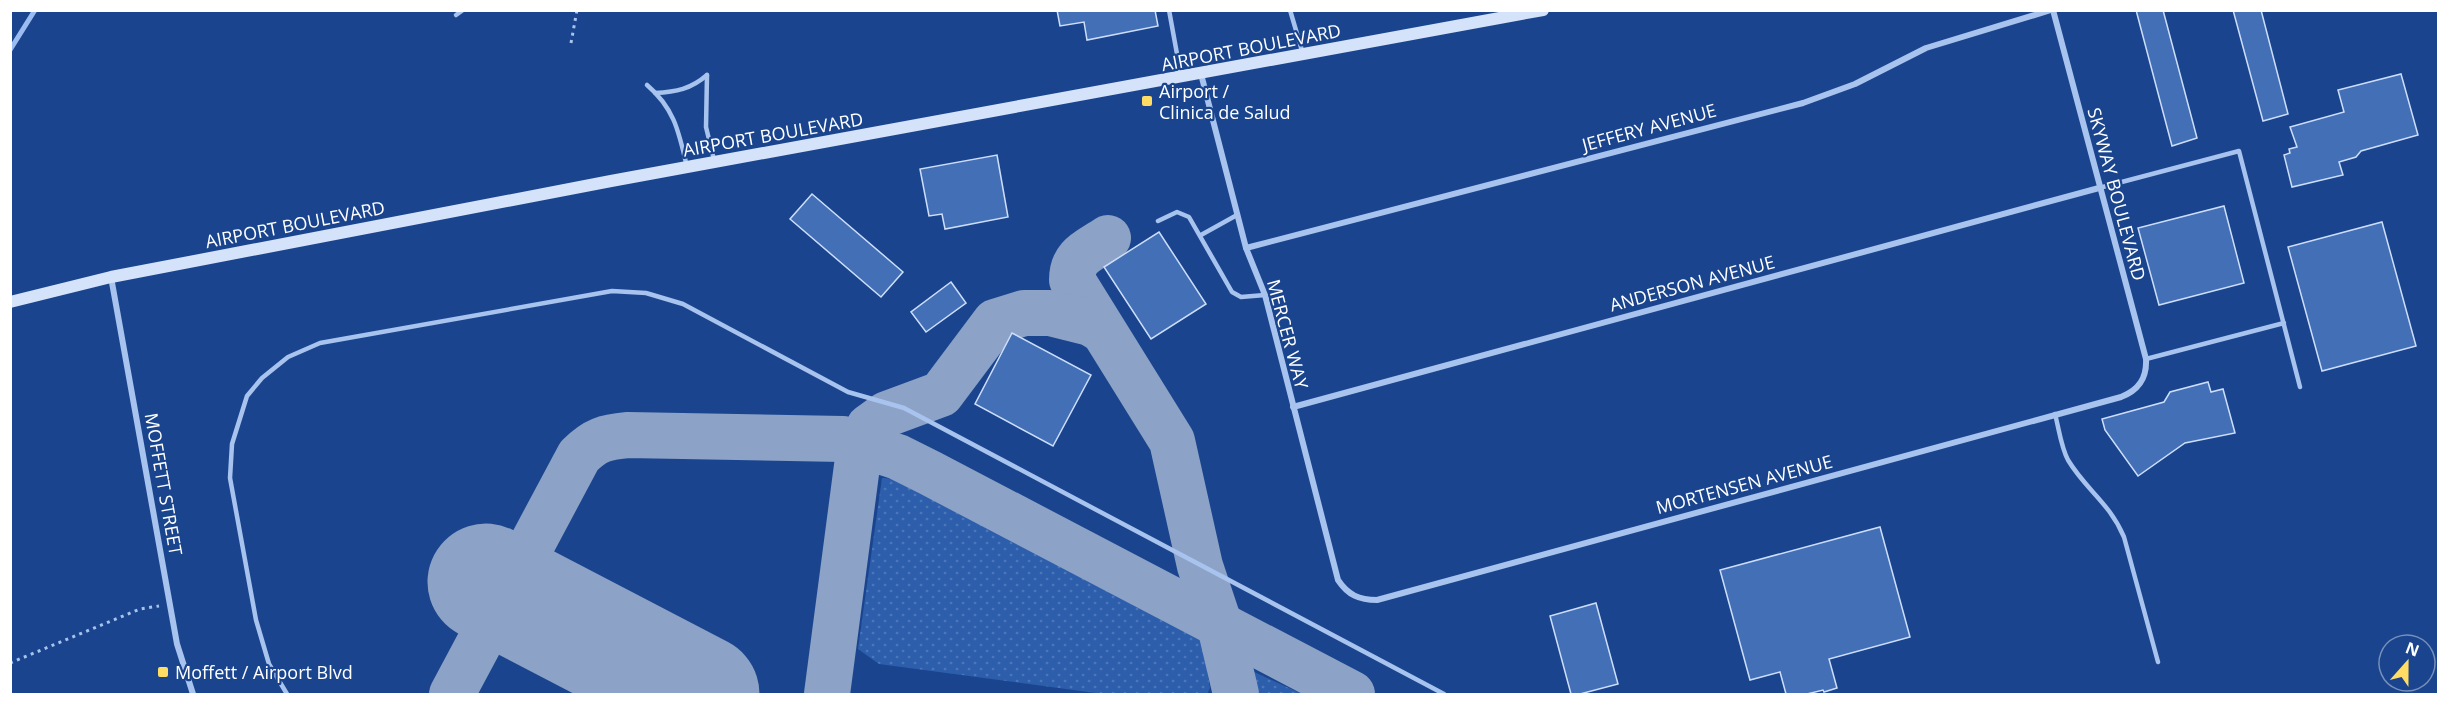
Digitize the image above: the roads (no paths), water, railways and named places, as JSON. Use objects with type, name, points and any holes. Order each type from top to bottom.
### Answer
[{"type":"main road","name":"AIRPORT BOULEVARD","points":[[10,302],[111,277],[1543,10]]},
{"type":"street","name":"SKYWAY BOULEVARD","points":[[2052,10],[2146,358],[2145,372],[2140,384]]},
{"type":"street","name":"JEFFERY AVENUE","points":[[1246,248],[1803,103],[1855,84],[1926,48],[2052,10]]},
{"type":"street","name":"MERCER WAY","points":[[1201,74],[1246,248],[1265,295],[1338,580],[1344,590],[1353,596]]},
{"type":"street","name":"ANDERSON AVENUE","points":[[1293,407],[2099,188]]},
{"type":"street","name":"MOFFETT STREET","points":[[111,277],[177,644],[193,694]]},
{"type":"street","name":"MORTENSEN AVENUE","points":[[1353,596],[1365,600],[1377,600],[2121,396],[2130,393],[2140,384]]},
{"type":"lane","points":[[456,15],[463,10]]},
{"type":"lane","points":[[1170,10],[1181,78]]},
{"type":"lane","points":[[1290,10],[1304,55]]},
{"type":"lane","points":[[656,93],[683,90],[695,85],[707,75],[706,127],[715,163]]},
{"type":"lane","points":[[647,85],[670,111],[678,131],[687,168]]},
{"type":"lane","points":[[2099,188],[2239,151],[2300,387]]},
{"type":"lane","points":[[1158,222],[1171,214],[1183,213],[1195,223],[1232,292],[1245,298],[1265,295]]},
{"type":"lane","points":[[1201,235],[1237,215]]},
{"type":"lane","points":[[286,694],[269,664],[256,620],[230,478],[232,444],[247,396],[262,378],[288,357],[320,343],[612,291],[646,293],[682,304],[848,392],[904,408],[1444,694]]},
{"type":"lane","points":[[2146,358],[2284,323]]},
{"type":"lane","points":[[2055,414],[2067,458],[2081,479],[2116,518],[2124,537],[2158,662]]},
{"type":"waterway","points":[[10,50],[35,10]]},
{"type":"place","name":"Airport / Clinica de Salud","points":[[1147,101]]},
{"type":"place","name":"Moffett / Airport Blvd","points":[[163,672]]}]
